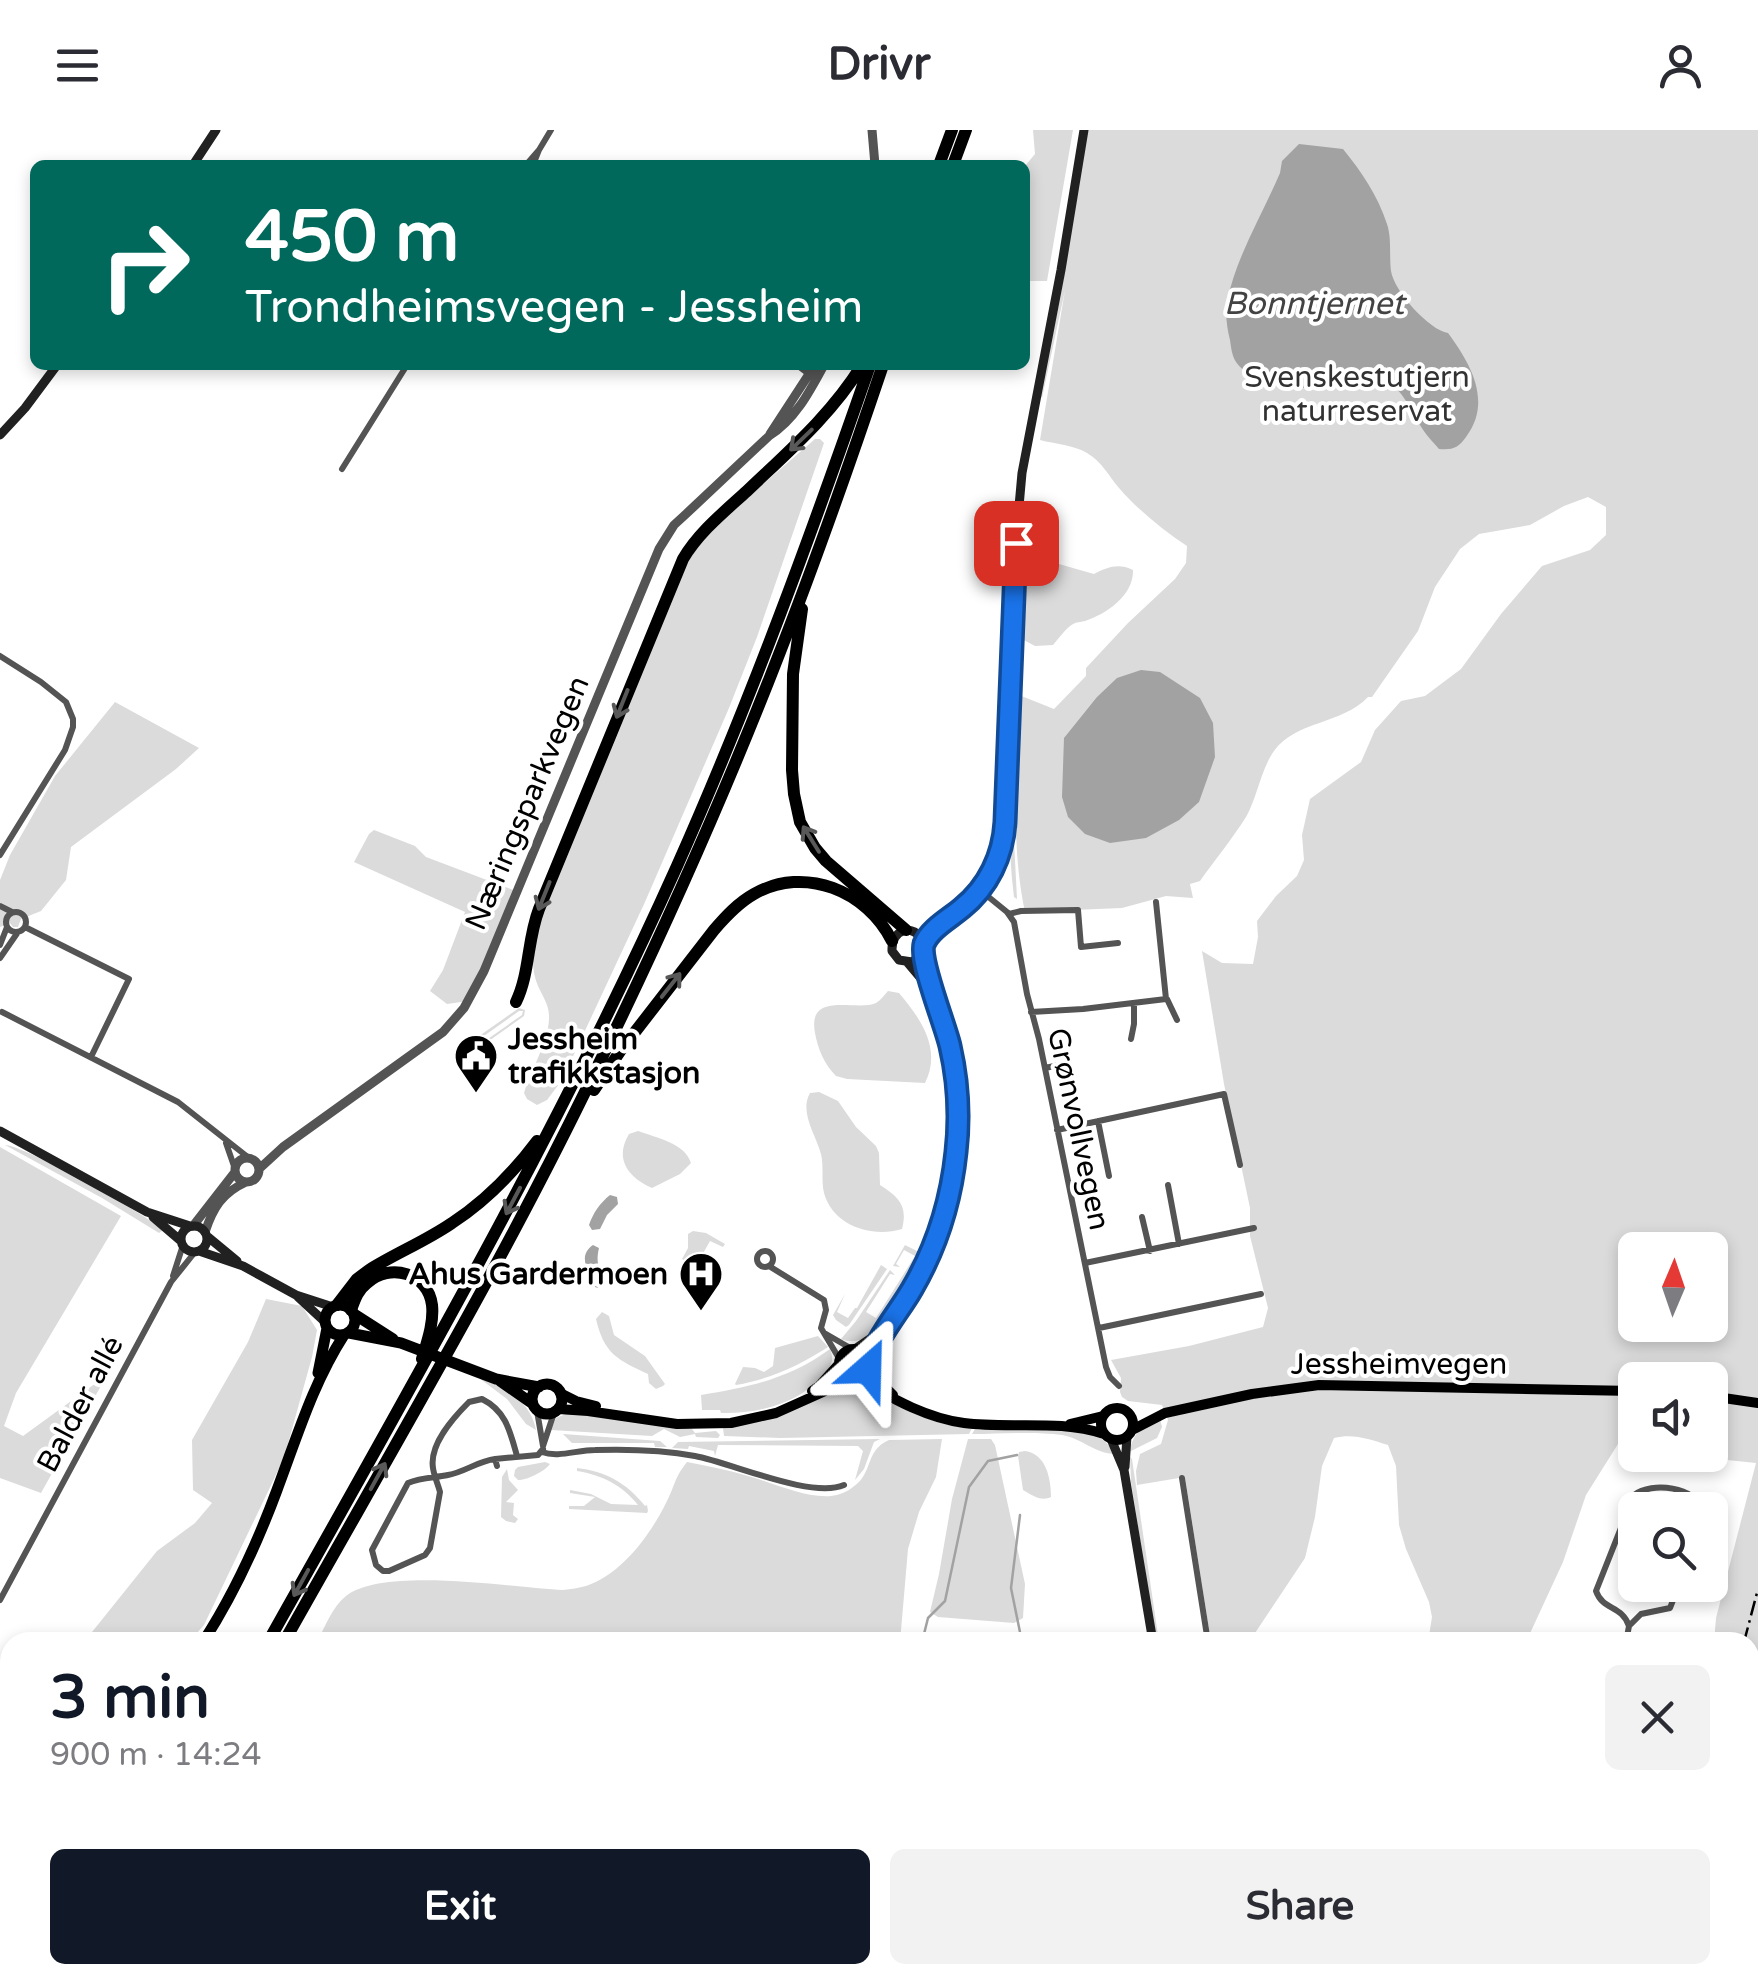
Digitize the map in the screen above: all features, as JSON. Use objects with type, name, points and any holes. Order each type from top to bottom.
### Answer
[{"type":"highway","points":[[941,160],[952,130]]},
{"type":"highway","points":[[955,160],[966,130]]},
{"type":"highway","points":[[516,1002],[524,984],[536,916],[683,559],[705,530],[823,419],[859,370]]},
{"type":"highway","points":[[274,1632],[564,1117],[736,729],[810,537],[868,370]]},
{"type":"highway","points":[[290,1632],[445,1356],[688,873],[802,595],[882,370]]},
{"type":"highway","points":[[802,595],[794,674],[792,770],[800,822],[826,861],[910,930]]},
{"type":"highway","points":[[344,1309],[358,1279],[450,1225],[485,1199],[564,1117],[586,1104],[621,1050],[714,930],[752,894],[792,882],[832,887],[868,908],[892,941]]},
{"type":"highway","points":[[316,1387],[326,1313],[344,1309],[370,1280],[394,1272],[408,1274],[423,1284],[430,1295],[432,1316],[416,1380]]},
{"type":"highway","points":[[209,1632],[252,1554],[316,1387],[354,1326],[344,1309]]},
{"type":"highway","points":[[344,1309],[401,1344]]},
{"type":"highway","points":[[326,1325],[334,1334],[401,1344],[496,1379],[553,1386],[562,1401],[556,1411],[542,1414],[496,1379]]},
{"type":"highway","points":[[535,1408],[532,1394],[539,1387]]},
{"type":"main road","points":[[197,160],[216,130]]},
{"type":"main road","points":[[556,1411],[588,1411],[677,1424],[731,1423],[776,1413],[866,1372],[931,1251],[956,1158],[958,1113],[955,1073],[944,1024],[922,954],[924,942],[938,925],[980,890],[998,858],[1004,830],[1020,487],[1062,270],[1084,130]]},
{"type":"main road","points":[[0,435],[52,370]]},
{"type":"main road","points":[[932,991],[908,963],[894,956],[892,941],[897,933],[938,925]]},
{"type":"main road","points":[[910,930],[924,942]]},
{"type":"main road","points":[[908,963],[922,954]]},
{"type":"main road","points":[[0,1131],[146,1212],[186,1249],[243,1266],[296,1295],[344,1309]]},
{"type":"main road","points":[[146,1212],[200,1227],[243,1266]]},
{"type":"main road","points":[[182,1243],[184,1231],[192,1226]]},
{"type":"main road","points":[[198,1252],[206,1244],[206,1234]]},
{"type":"main road","points":[[296,1295],[326,1325]]},
{"type":"main road","points":[[560,1392],[576,1401],[633,1414],[671,1418],[754,1414],[819,1386],[844,1353],[888,1325]]},
{"type":"main road","points":[[854,1349],[863,1352],[881,1383],[902,1402]]},
{"type":"main road","points":[[839,1362],[845,1375],[925,1413],[963,1423],[1069,1424],[1103,1416],[1113,1408],[1126,1411],[1132,1419],[1124,1470]]},
{"type":"main road","name":"Jessheimvegen","points":[[1129,1433],[1165,1414],[1252,1394],[1319,1385],[1618,1391]]},
{"type":"main road","points":[[1728,1399],[1758,1403]]},
{"type":"main road","name":"Jessheimvegen","points":[[1126,1411],[1165,1414]]},
{"type":"main road","points":[[1103,1416],[1100,1425],[1124,1470],[1151,1632]]},
{"type":"main road","points":[[1069,1424],[1120,1440],[1129,1433]]},
{"type":"street","points":[[535,160],[551,130]]},
{"type":"street","points":[[872,130],[875,160]]},
{"type":"street","points":[[530,160],[539,150]]},
{"type":"street","points":[[342,468],[404,370]]},
{"type":"street","name":"Næringsparkvegen","points":[[206,1234],[216,1205],[228,1191],[256,1179],[259,1169],[283,1147],[435,1038],[464,1008],[484,971],[659,549],[686,514],[780,429],[798,408],[815,370]]},
{"type":"street","points":[[0,656],[66,702],[74,727],[65,750],[0,855]]},
{"type":"street","points":[[980,890],[1009,914],[1021,910],[1078,910],[1081,947],[1118,943]]},
{"type":"street","points":[[1156,902],[1166,998],[1177,1020]]},
{"type":"street","points":[[0,906],[24,915],[26,921],[0,958]]},
{"type":"street","points":[[0,944],[4,923],[12,912]]},
{"type":"street","name":"Grønvollvegen","points":[[1009,914],[1015,926],[1108,1374],[1120,1386]]},
{"type":"street","points":[[4,923],[12,932],[22,929],[129,979],[91,1057]]},
{"type":"street","points":[[1031,1012],[1166,998]]},
{"type":"street","points":[[1131,1039],[1134,1003]]},
{"type":"street","points":[[2,1012],[178,1102],[259,1169]]},
{"type":"street","points":[[1044,1068],[1059,1065]]},
{"type":"street","points":[[1058,1130],[1224,1094],[1240,1165]]},
{"type":"street","points":[[1098,1121],[1109,1176]]},
{"type":"street","points":[[224,1138],[235,1171],[246,1182]]},
{"type":"street","name":"Næringsparkvegen","points":[[192,1226],[240,1161],[283,1147]]},
{"type":"street","points":[[1168,1185],[1180,1244]]},
{"type":"street","points":[[1142,1218],[1150,1250]]},
{"type":"street","points":[[1085,1263],[1254,1228]]},
{"type":"street","name":"Balder allé","points":[[0,1600],[171,1282],[182,1243]]},
{"type":"street","name":"Balder allé","points":[[171,1282],[198,1252]]},
{"type":"street","points":[[769,1266],[824,1300],[826,1310],[820,1324],[839,1362]]},
{"type":"street","points":[[1099,1328],[1260,1294]]},
{"type":"street","points":[[825,1334],[854,1349]]},
{"type":"street","points":[[517,1456],[500,1412],[488,1402],[473,1400],[464,1406],[435,1446],[432,1457],[435,1476],[440,1492],[430,1548],[425,1556],[389,1572],[376,1565],[372,1550],[408,1483],[428,1476],[435,1476],[455,1473],[482,1461],[538,1455],[556,1411]]},
{"type":"street","points":[[535,1408],[542,1449]]},
{"type":"street","points":[[542,1449],[554,1455],[596,1450],[681,1454],[817,1489],[844,1485]]},
{"type":"street","points":[[1182,1478],[1206,1632]]},
{"type":"street","points":[[1639,1492],[1646,1488],[1681,1492]]},
{"type":"street","points":[[1618,1534],[1596,1591],[1603,1603],[1623,1614],[1629,1626]]},
{"type":"street","points":[[1628,1632],[1641,1614],[1670,1608],[1672,1602]]},
{"type":"green space","points":[[1033,130],[1073,130],[1047,281],[1030,281],[1030,160],[1035,154]]},
{"type":"green space","name":"Svenskestutjern naturreservat","points":[[1086,130],[1758,130],[1758,1632],[1715,1632],[1720,1602],[1728,1602],[1728,1572],[1756,1463],[1728,1460],[1728,1362],[1618,1362],[1618,1444],[1586,1495],[1563,1562],[1531,1632],[1430,1632],[1429,1602],[1399,1525],[1396,1466],[1388,1445],[1354,1436],[1334,1438],[1322,1466],[1305,1558],[1256,1632],[1209,1632],[1185,1477],[1137,1485],[1140,1454],[1161,1444],[1168,1420],[1162,1405],[1122,1397],[1121,1378],[1111,1360],[1263,1327],[1268,1308],[1250,1236],[1250,1208],[1202,951],[1222,963],[1253,964],[1257,921],[1297,876],[1304,860],[1302,835],[1310,799],[1361,762],[1375,730],[1401,701],[1425,696],[1461,669],[1542,566],[1590,550],[1606,535],[1606,507],[1588,497],[1530,525],[1479,534],[1460,549],[1435,587],[1418,631],[1372,697],[1346,713],[1294,734],[1274,751],[1246,817],[1200,881],[1190,884],[1193,898],[1166,896],[1122,908],[1025,912],[1016,831],[1019,695],[1054,709],[1086,676],[1086,668],[1175,579],[1186,563],[1187,546],[1134,504],[1093,457],[1076,448],[1040,440],[1065,290],[1042,398]]},
{"type":"green space","points":[[815,439],[824,443],[729,708],[562,1080],[547,1100],[537,1105],[524,1093],[549,1016],[533,963],[539,923],[686,565],[717,524]]},
{"type":"green space","points":[[1059,564],[1094,574],[1123,567],[1133,570],[1132,579],[1124,595],[1110,608],[1072,624],[1053,645],[1035,646],[1020,638],[1026,584]]},
{"type":"green space","points":[[1017,616],[1013,821],[1017,899],[1010,827]]},
{"type":"green space","points":[[115,702],[199,748],[71,847],[66,880],[41,911],[21,919],[18,927],[10,923],[0,927],[0,880],[10,855],[55,776]]},
{"type":"green space","points":[[374,830],[415,846],[426,857],[516,891],[468,1001],[447,1004],[430,991],[443,970],[465,912],[354,862]]},
{"type":"green space","points":[[888,991],[899,993],[927,1035],[931,1058],[925,1083],[836,1076],[816,1039],[818,1011],[835,1005],[876,1003]]},
{"type":"green space","points":[[519,1008],[525,1010],[524,1016],[466,1057],[523,1011],[464,1050],[460,1046]]},
{"type":"green space","points":[[819,1092],[838,1101],[856,1127],[876,1146],[880,1185],[900,1203],[904,1214],[902,1229],[878,1232],[855,1227],[829,1204],[823,1188],[821,1154],[806,1108],[810,1093]]},
{"type":"green space","points":[[638,1131],[677,1146],[691,1163],[680,1174],[652,1188],[644,1184],[630,1173],[623,1159],[629,1134]]},
{"type":"green space","points":[[5,1145],[85,1182],[163,1230],[159,1233]]},
{"type":"green space","points":[[0,1147],[121,1216],[16,1393],[4,1426],[23,1436],[107,1375],[41,1493],[0,1478]]},
{"type":"green space","points":[[706,1233],[725,1244],[723,1247],[710,1241],[696,1266],[682,1259],[688,1248],[688,1234]]},
{"type":"green space","points":[[905,1245],[923,1254],[891,1313],[868,1336],[855,1341],[841,1339],[890,1270],[895,1275],[890,1274],[866,1312],[876,1318],[915,1256],[904,1250],[896,1264],[900,1267],[893,1266]]},
{"type":"green space","points":[[881,1265],[887,1269],[846,1327],[833,1315],[845,1294],[837,1312],[848,1318]]},
{"type":"green space","points":[[266,1299],[302,1306],[317,1330],[284,1458],[204,1625],[198,1632],[92,1632],[157,1551],[195,1523],[212,1503],[193,1490],[192,1440],[248,1342]]},
{"type":"green space","points":[[602,1312],[609,1316],[614,1335],[645,1356],[663,1386],[656,1389],[649,1383],[648,1374],[620,1360],[608,1348],[596,1319]]},
{"type":"green space","points":[[818,1336],[828,1347],[817,1354],[772,1375],[735,1384],[743,1367],[764,1372],[773,1366],[775,1348]]},
{"type":"green space","points":[[830,1349],[832,1360],[828,1370],[789,1400],[748,1412],[702,1410],[701,1395],[768,1380],[799,1368]]},
{"type":"green space","points":[[479,1378],[523,1403],[536,1430],[526,1424],[507,1399]]},
{"type":"green space","points":[[860,1386],[928,1419],[972,1428],[969,1434],[724,1436],[723,1428],[837,1388]]},
{"type":"green space","points":[[585,1413],[692,1429],[695,1433],[716,1431],[720,1435],[680,1437],[664,1429],[652,1436],[551,1430],[556,1418]]},
{"type":"green space","points":[[1160,1419],[1162,1427],[1157,1438],[1129,1452],[1139,1431]]},
{"type":"green space","points":[[975,1429],[1086,1433],[1103,1440],[1115,1454],[1062,1435],[972,1434]]},
{"type":"green space","points":[[563,1434],[660,1441],[667,1447],[655,1447],[654,1443],[572,1443]]},
{"type":"green space","points":[[880,1439],[874,1442],[864,1469],[855,1480],[863,1451],[858,1446],[718,1445],[715,1456],[714,1451],[689,1446],[672,1448],[678,1442]]},
{"type":"green space","points":[[942,1439],[936,1477],[919,1512],[908,1549],[901,1632],[322,1632],[346,1596],[389,1582],[419,1580],[563,1590],[599,1580],[623,1563],[643,1540],[687,1462],[800,1492],[831,1496],[846,1492],[860,1481],[876,1450],[889,1440]]},
{"type":"green space","points":[[968,1439],[991,1439],[995,1445],[1025,1584],[1023,1618],[1014,1623],[938,1617],[930,1612]]},
{"type":"green space","points":[[1025,1451],[1042,1462],[1051,1497],[1040,1498],[1023,1490],[1018,1456]]},
{"type":"green space","points":[[1130,1457],[1158,1632],[1154,1632]]},
{"type":"green space","points":[[550,1464],[535,1475],[518,1480],[514,1476],[518,1467]]},
{"type":"green space","points":[[577,1468],[606,1475],[623,1485],[647,1505],[647,1513],[569,1509],[584,1506],[595,1497],[570,1490],[591,1494],[611,1504],[638,1505],[611,1482]]},
{"type":"green space","points":[[507,1469],[509,1480],[518,1490],[506,1502],[514,1503],[513,1515],[518,1519],[515,1523],[501,1517],[502,1477]]},
{"type":"water","name":"Bonntjernet","points":[[1299,144],[1343,149],[1350,157],[1387,224],[1391,271],[1398,289],[1422,317],[1448,333],[1464,357],[1475,383],[1478,410],[1466,437],[1455,448],[1439,449],[1400,392],[1382,378],[1366,376],[1315,387],[1288,387],[1258,379],[1235,360],[1226,316],[1231,285],[1282,161]]},
{"type":"water","points":[[1141,670],[1160,672],[1200,698],[1213,723],[1215,757],[1199,802],[1179,820],[1146,838],[1110,843],[1085,834],[1068,817],[1062,797],[1064,738],[1117,678]]},
{"type":"water","points":[[610,1195],[617,1197],[618,1204],[600,1229],[592,1230],[589,1225],[593,1216]]},
{"type":"water","points":[[593,1245],[599,1248],[603,1279],[598,1288],[592,1286],[585,1264],[588,1249]]},
{"type":"waterway","points":[[924,1632],[928,1618],[945,1601],[969,1487],[988,1461],[1017,1455]]},
{"type":"waterway","points":[[1020,1515],[1011,1588],[1020,1632]]},
{"type":"railway","points":[[1747,1632],[1758,1589]]},
{"type":"place","name":"Jessheim trafikkstasjon","points":[[476,1094]]},
{"type":"place","name":"Ahus Gardermoen","points":[[701,1312]]},
{"type":"route","points":[[868,1369],[888,1325],[912,1290],[931,1251],[952,1183],[958,1113],[955,1073],[922,954],[924,942],[938,925],[964,907],[984,884],[1001,848],[1016,543]]}]
